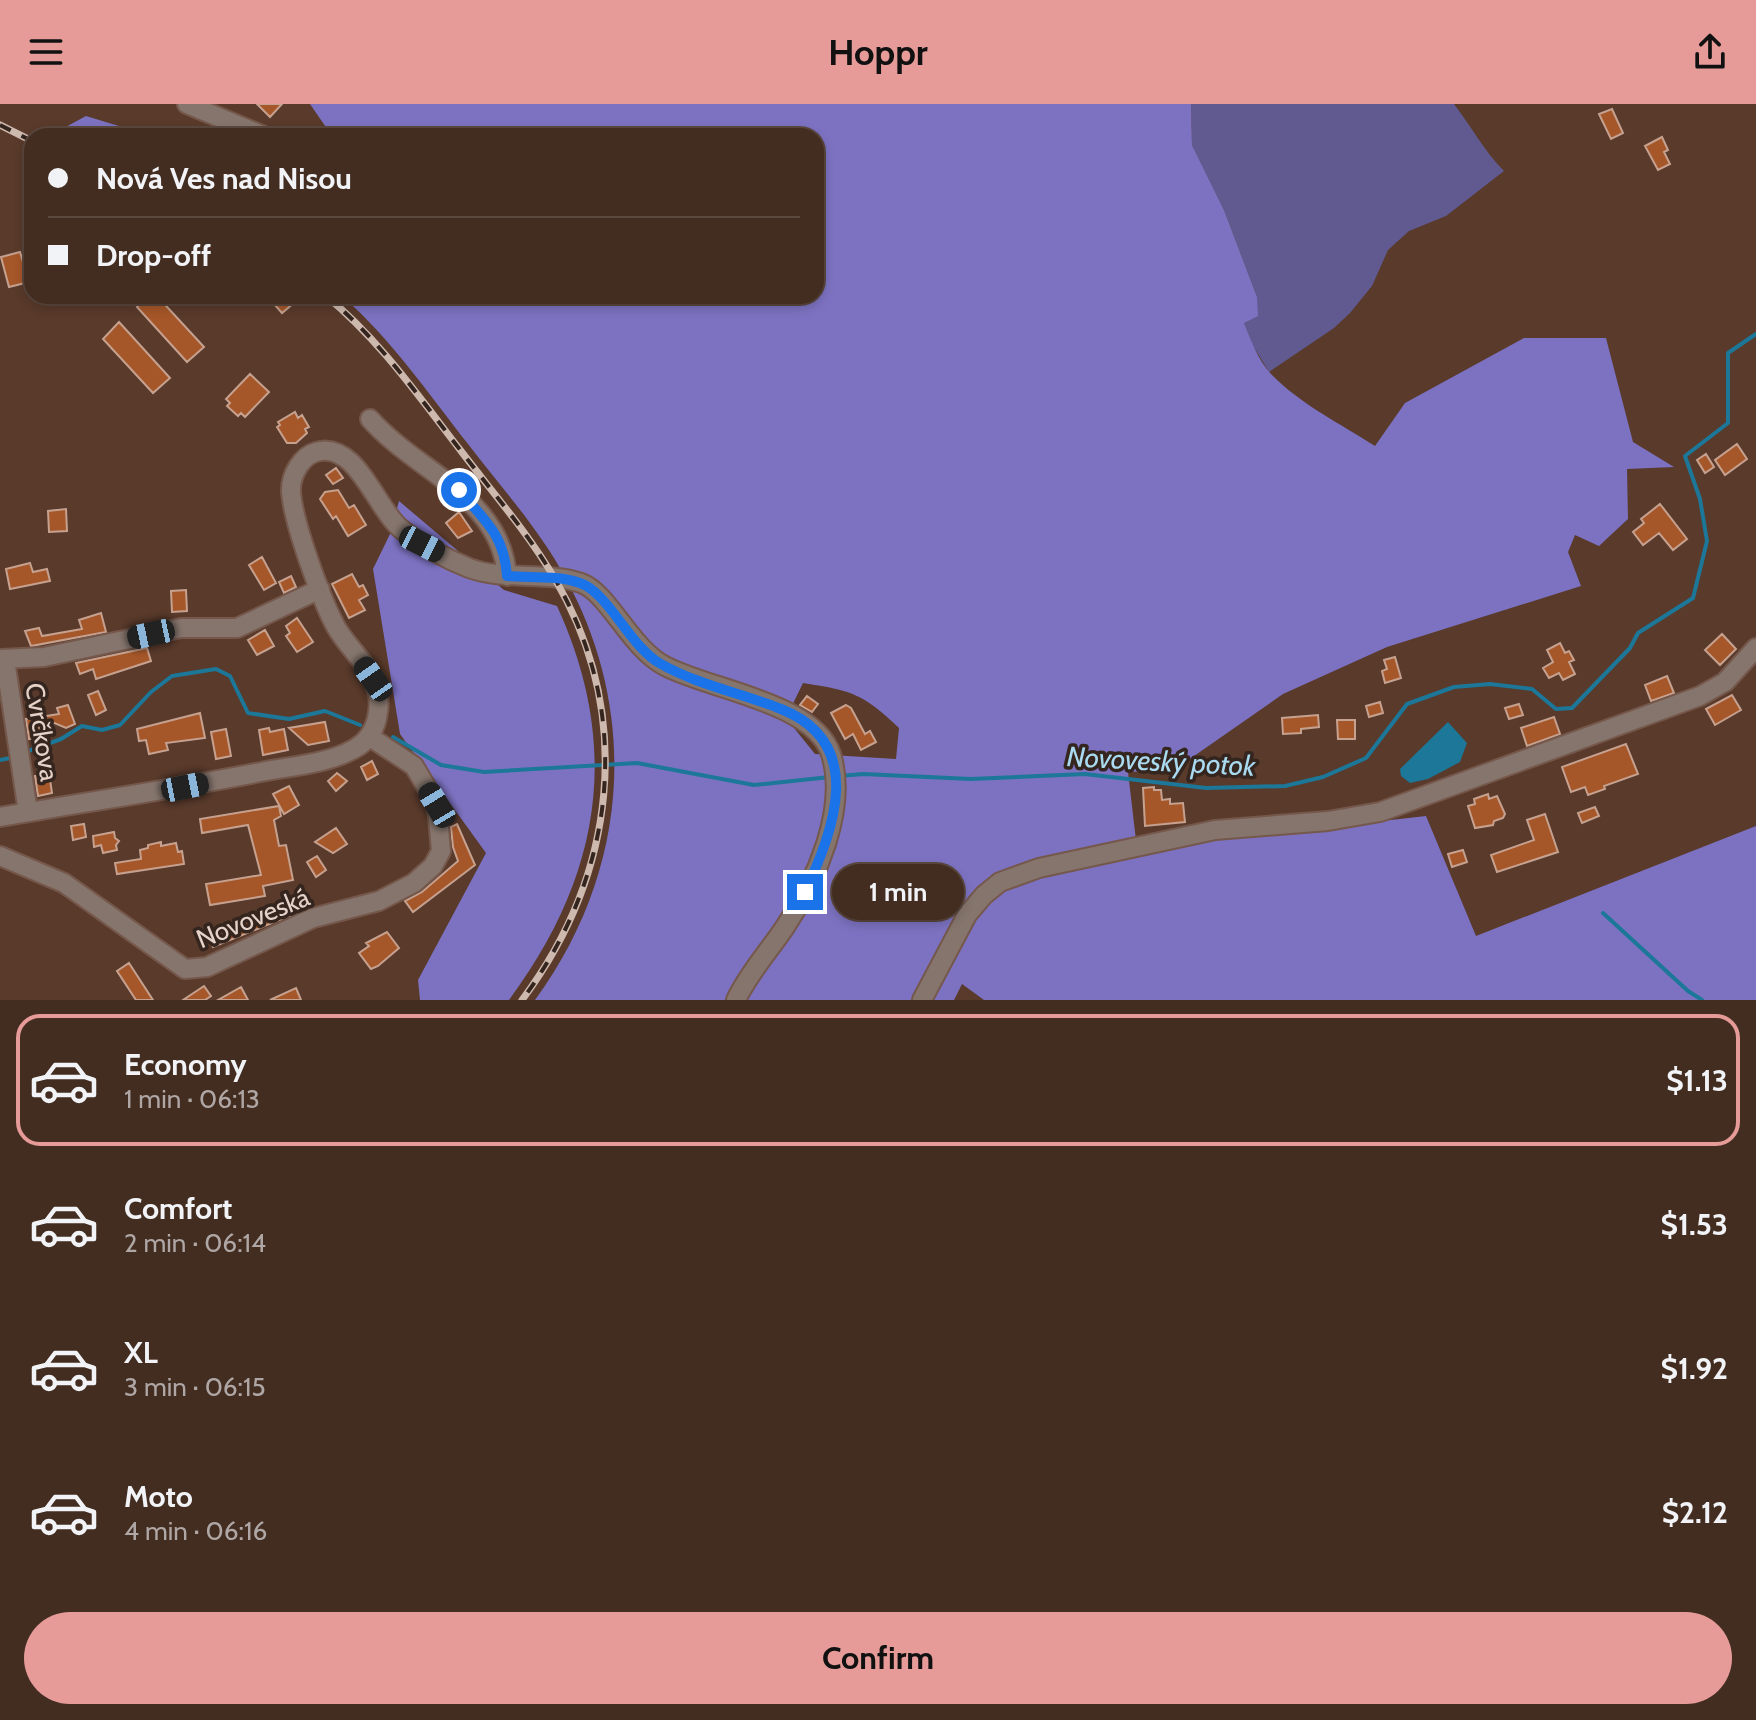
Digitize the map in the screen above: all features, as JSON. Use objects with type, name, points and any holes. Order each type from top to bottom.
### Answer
[{"type":"street","points":[[187,104],[245,128]]},
{"type":"street","points":[[370,419],[404,452],[459,490],[496,533],[505,555],[507,576]]},
{"type":"street","points":[[0,817],[185,787],[319,761],[355,749],[370,737],[379,706],[376,687],[336,627],[302,537],[291,489],[299,464],[316,452],[335,452],[347,458],[361,473],[397,526],[422,544],[470,568],[507,576],[577,582],[596,593],[639,648],[660,664],[784,710],[801,719],[823,738],[830,751],[837,788],[833,825],[810,881],[788,923],[736,1000]]},
{"type":"street","points":[[2,660],[44,657],[181,628],[237,628],[320,589]]},
{"type":"street","points":[[922,1000],[967,915],[1000,882],[1039,868],[1215,830],[1328,821],[1380,812],[1700,696],[1725,682],[1756,648]]},
{"type":"street","name":"Cvrčkova","points":[[2,660],[28,812]]},
{"type":"street","name":"Novoveská","points":[[0,856],[64,883],[185,969],[207,967],[313,918],[379,901],[414,883],[433,866],[441,851],[437,805],[414,766],[370,737]]},
{"type":"shaded area","points":[[310,104],[1191,104],[1192,145],[1224,210],[1257,297],[1258,316],[1244,323],[1266,368],[1295,395],[1375,446],[1405,403],[1524,338],[1606,338],[1633,442],[1674,467],[1627,469],[1628,519],[1599,546],[1575,535],[1568,552],[1581,586],[1387,647],[1283,694],[1174,770],[1128,772],[1137,849],[1426,816],[1476,936],[1756,826],[1756,1000],[984,1000],[962,984],[954,1000],[535,1000],[566,951],[590,900],[605,847],[613,793],[613,738],[605,683],[589,630],[565,577],[544,542],[408,367],[350,304],[824,304],[824,128],[326,128]],"holes":[[[803,683],[846,692],[866,700],[899,728],[896,759],[815,754],[786,718]]]},
{"type":"shaded area","points":[[1191,104],[1454,104],[1504,171],[1446,216],[1409,231],[1388,250],[1372,286],[1350,313],[1334,328],[1269,372],[1252,344],[1244,323],[1257,297],[1224,210],[1192,145]]},
{"type":"shaded area","points":[[86,116],[125,128],[64,128]]},
{"type":"shaded area","points":[[399,501],[504,590],[557,606],[577,659],[590,710],[595,760],[592,810],[582,858],[564,906],[540,953],[509,1000],[420,1000],[418,980],[486,853],[400,734],[373,569],[390,534]]},
{"type":"water","points":[[1448,722],[1467,743],[1460,762],[1428,779],[1410,783],[1401,776],[1400,769]]},
{"type":"building","points":[[257,104],[282,104],[270,117]]},
{"type":"building","points":[[1612,109],[1623,133],[1611,139],[1599,114]]},
{"type":"building","points":[[1662,137],[1670,164],[1658,170],[1645,146]]},
{"type":"building","points":[[20,252],[24,283],[9,287],[1,257]]},
{"type":"building","points":[[140,304],[164,304],[204,347],[187,362],[137,307]]},
{"type":"building","points":[[274,304],[293,304],[282,313]]},
{"type":"building","points":[[119,322],[170,378],[153,393],[103,339]]},
{"type":"building","points":[[250,374],[269,392],[245,417],[241,413],[238,416],[227,406],[230,403],[226,399]]},
{"type":"building","points":[[295,412],[298,418],[302,415],[309,427],[296,443],[287,443],[277,427],[280,425],[278,422]]},
{"type":"building","points":[[1737,444],[1747,459],[1725,475],[1715,460]]},
{"type":"building","points":[[1706,454],[1714,467],[1705,473],[1697,460]]},
{"type":"building","points":[[336,468],[343,478],[333,484],[326,475]]},
{"type":"building","points":[[338,490],[349,508],[354,505],[366,525],[348,536],[336,516],[333,519],[320,499],[325,492]]},
{"type":"building","points":[[1660,504],[1687,539],[1673,550],[1659,533],[1643,545],[1633,532],[1644,523],[1641,519]]},
{"type":"building","points":[[66,509],[67,531],[49,532],[48,511]]},
{"type":"building","points":[[459,512],[472,531],[458,538],[446,523]]},
{"type":"building","points":[[262,557],[276,583],[264,590],[249,565]]},
{"type":"building","points":[[30,563],[33,572],[47,569],[50,581],[10,589],[6,569]]},
{"type":"building","points":[[352,574],[368,595],[359,600],[365,610],[349,618],[332,584]]},
{"type":"building","points":[[291,576],[296,587],[284,593],[279,582]]},
{"type":"building","points":[[186,590],[187,611],[172,612],[171,591]]},
{"type":"building","points":[[101,613],[106,632],[31,646],[25,631],[39,628],[42,636],[82,629],[79,620]]},
{"type":"building","points":[[297,618],[313,642],[297,652],[286,636],[290,633],[286,626]]},
{"type":"building","points":[[265,630],[274,646],[257,655],[248,640]]},
{"type":"building","points":[[1722,634],[1736,649],[1720,665],[1705,650]]},
{"type":"building","points":[[1560,643],[1565,653],[1569,651],[1574,660],[1569,662],[1575,674],[1563,680],[1559,673],[1549,678],[1543,668],[1553,662],[1547,650]]},
{"type":"building","points":[[147,648],[151,661],[96,679],[93,669],[80,674],[76,663]]},
{"type":"building","points":[[1395,657],[1401,678],[1385,683],[1382,671],[1387,669],[1384,660]]},
{"type":"building","points":[[1667,676],[1674,693],[1651,701],[1645,685]]},
{"type":"building","points":[[98,691],[106,710],[96,715],[88,695]]},
{"type":"building","points":[[1732,695],[1741,710],[1715,725],[1706,709]]},
{"type":"building","points":[[807,696],[818,704],[812,712],[800,705]]},
{"type":"building","points":[[1380,702],[1383,713],[1369,717],[1366,706]]},
{"type":"building","points":[[1519,704],[1523,715],[1509,719],[1505,708]]},
{"type":"building","points":[[68,705],[75,724],[66,728],[40,717],[59,714],[57,708]]},
{"type":"building","points":[[846,705],[851,708],[865,734],[870,731],[876,742],[861,750],[853,734],[845,739],[831,713]]},
{"type":"building","points":[[200,713],[205,738],[166,743],[168,750],[149,754],[146,740],[139,741],[137,729]]},
{"type":"building","points":[[1318,715],[1319,727],[1301,729],[1301,733],[1283,734],[1282,718]]},
{"type":"building","points":[[1554,717],[1560,734],[1527,746],[1521,728]]},
{"type":"building","points":[[38,718],[41,737],[29,739],[26,719]]},
{"type":"building","points":[[1337,720],[1355,720],[1355,739],[1338,739]]},
{"type":"building","points":[[325,722],[329,741],[308,745],[289,728]]},
{"type":"building","points":[[269,728],[270,732],[284,729],[288,750],[263,755],[259,730]]},
{"type":"building","points":[[226,729],[231,756],[216,759],[211,732]]},
{"type":"building","points":[[1626,744],[1638,774],[1588,795],[1585,787],[1571,792],[1562,767]]},
{"type":"building","points":[[372,761],[378,774],[367,780],[361,767]]},
{"type":"building","points":[[49,773],[52,793],[38,796],[35,776]]},
{"type":"building","points":[[337,773],[347,781],[336,791],[328,781]]},
{"type":"building","points":[[289,786],[299,805],[284,814],[273,794]]},
{"type":"building","points":[[1154,787],[1154,790],[1161,790],[1162,800],[1170,799],[1170,804],[1183,803],[1185,822],[1145,826],[1143,788]]},
{"type":"building","points":[[1488,794],[1489,799],[1497,796],[1505,814],[1493,825],[1475,828],[1468,806],[1475,804],[1474,799]]},
{"type":"building","points":[[279,806],[281,816],[274,820],[279,846],[286,845],[293,880],[263,886],[265,896],[210,905],[206,884],[261,875],[248,825],[202,833],[200,819]]},
{"type":"building","points":[[1595,807],[1599,816],[1582,823],[1578,813]]},
{"type":"building","points":[[1545,814],[1558,852],[1497,872],[1491,855],[1534,840],[1527,820]]},
{"type":"building","points":[[84,824],[86,837],[73,840],[71,826]]},
{"type":"building","points":[[457,824],[475,865],[413,912],[405,901],[422,892],[458,861],[451,827]]},
{"type":"building","points":[[336,828],[347,844],[333,853],[315,842]]},
{"type":"building","points":[[114,832],[119,841],[117,850],[103,853],[101,845],[94,847],[93,836]]},
{"type":"building","points":[[161,842],[161,846],[176,843],[178,852],[182,851],[184,864],[117,874],[115,863],[141,859],[140,850]]},
{"type":"building","points":[[1463,850],[1467,862],[1452,867],[1448,854]]},
{"type":"building","points":[[317,856],[326,870],[316,877],[307,862]]},
{"type":"building","points":[[290,903],[294,914],[213,947],[209,934]]},
{"type":"building","points":[[387,932],[399,948],[371,969],[359,953],[369,946],[366,943]]},
{"type":"building","points":[[129,963],[153,1000],[136,1000],[117,971]]},
{"type":"building","points":[[204,986],[211,996],[205,1000],[183,1000]]},
{"type":"building","points":[[241,987],[248,1000],[218,1000]]},
{"type":"building","points":[[296,988],[301,1000],[270,1000]]},
{"type":"waterway","name":"Novoveský potok","points":[[839,776],[863,774],[971,779],[1085,774],[1206,788],[1285,786],[1323,777],[1366,758],[1407,704],[1454,687],[1490,684],[1532,689],[1556,709],[1572,708],[1630,648],[1638,633],[1693,598],[1707,541],[1700,499],[1685,456],[1728,423],[1728,353],[1756,334]]},
{"type":"waterway","name":"Novoveský potok","points":[[23,753],[61,739],[82,726],[102,730],[120,725],[151,692],[172,676],[216,669],[230,676],[248,713],[289,719],[325,711],[360,725]]},
{"type":"waterway","name":"Novoveský potok","points":[[393,737],[441,765],[484,772],[637,763],[754,785],[830,777]]},
{"type":"waterway","name":"Novoveský potok","points":[[0,760],[15,757]]},
{"type":"waterway","points":[[1603,913],[1688,991],[1702,1000]]},
{"type":"railway","points":[[0,125],[24,137]]},
{"type":"railway","points":[[335,304],[398,369],[533,546],[555,579],[580,632],[597,685],[604,740],[604,794],[595,848],[578,900],[554,951],[522,1000]]},
{"type":"route","points":[[459,490],[496,533],[505,555],[507,576],[567,580],[589,587],[649,657],[683,675],[784,710],[801,719],[823,738],[830,751],[837,788],[833,825],[805,892]]}]
